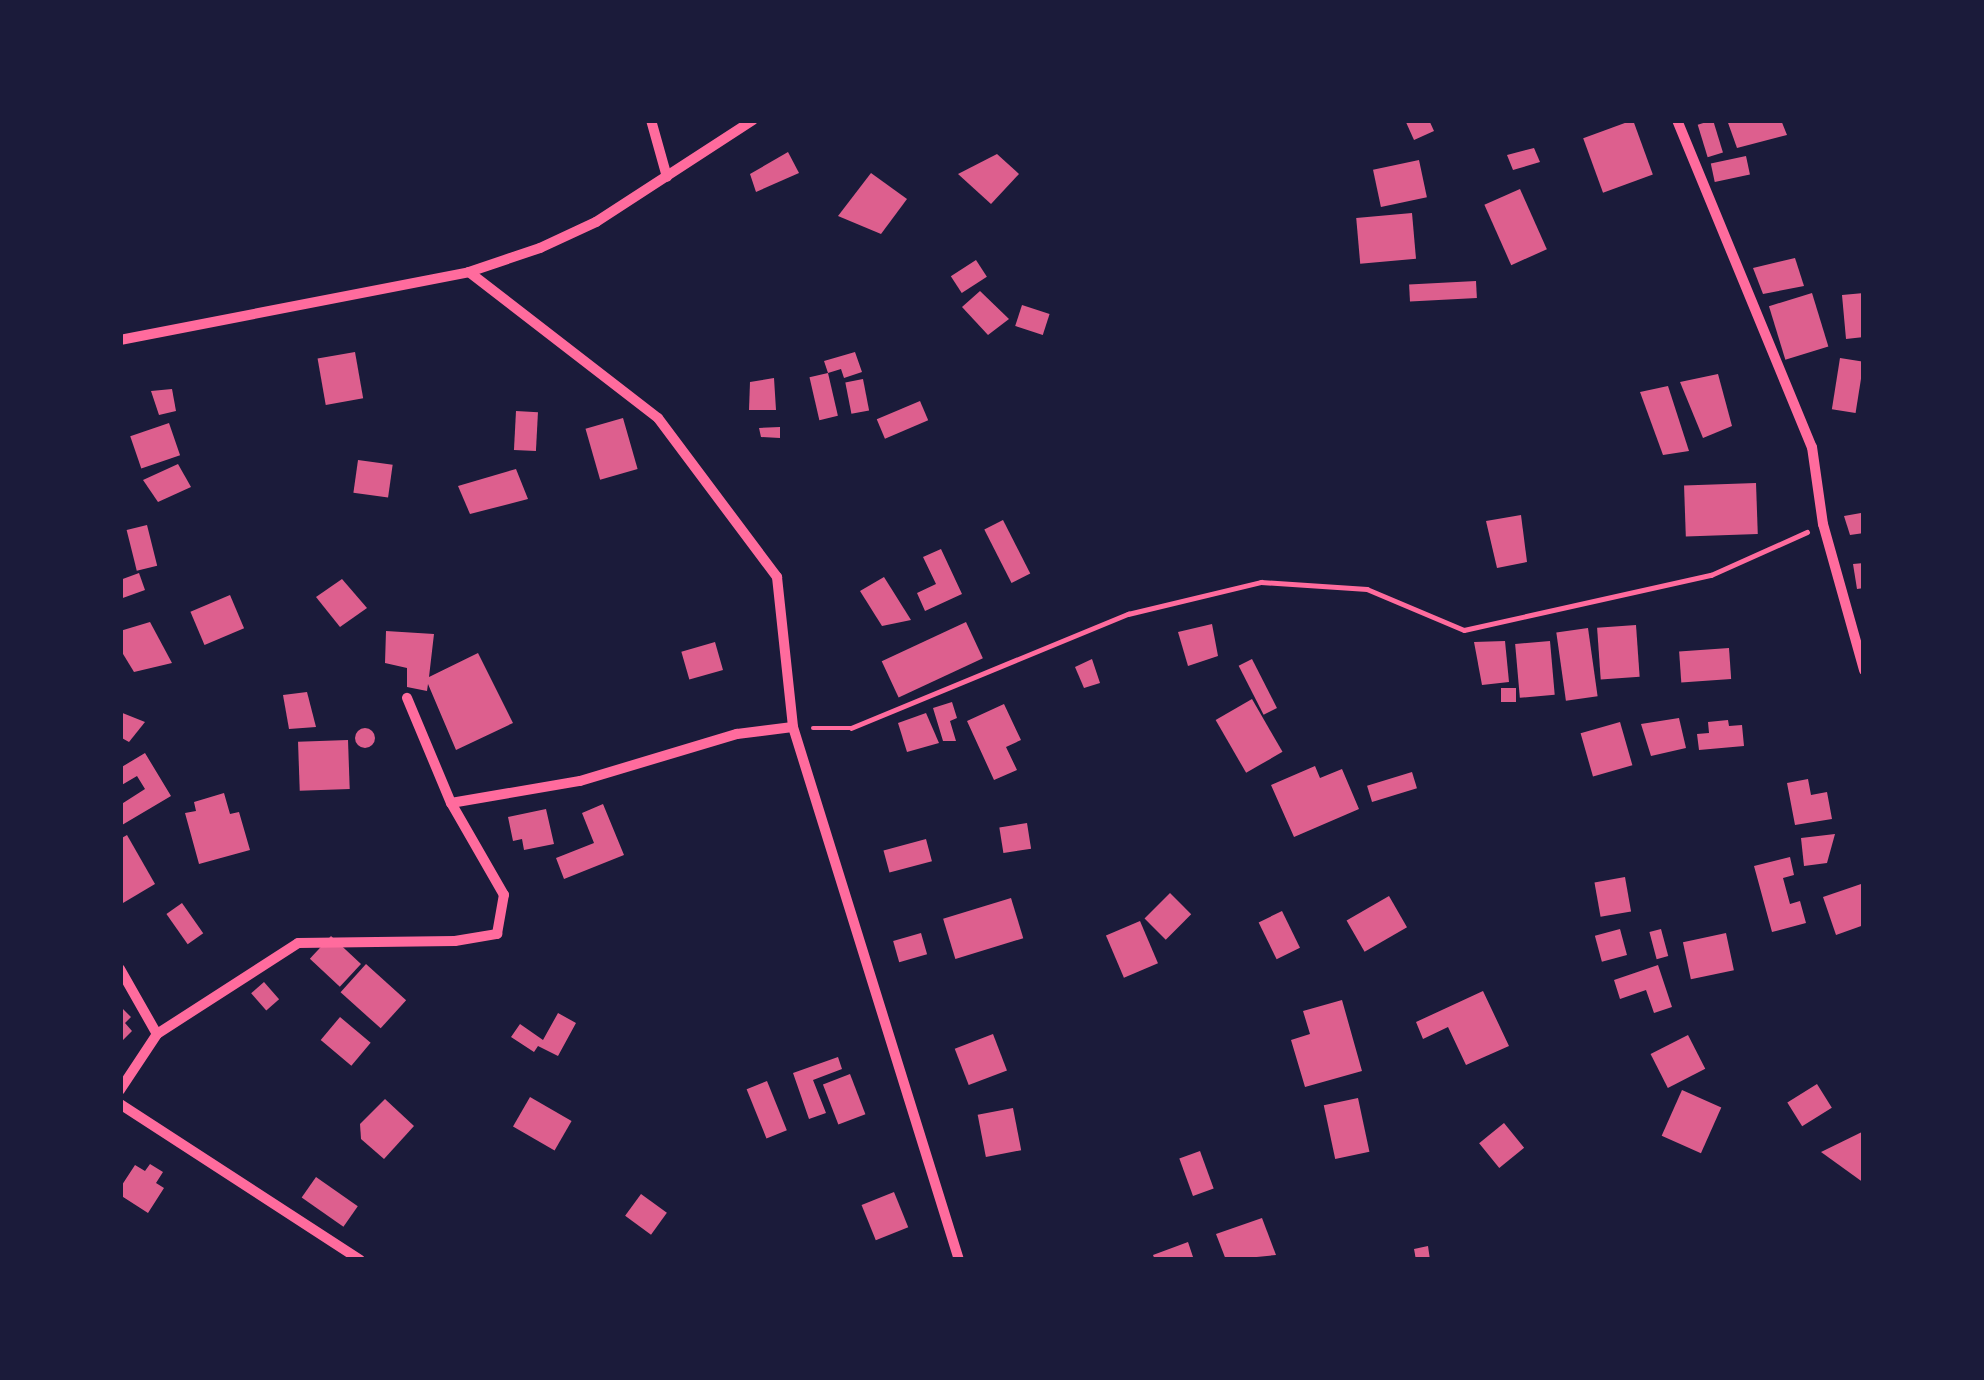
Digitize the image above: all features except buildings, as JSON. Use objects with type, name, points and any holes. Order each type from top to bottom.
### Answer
[{"type":"street","points":[[651,120],[667,177]]},
{"type":"street","points":[[120,340],[469,272],[596,221],[753,120]]},
{"type":"street","points":[[1677,120],[1812,447],[1823,524],[1864,670]]},
{"type":"street","points":[[469,272],[658,418],[778,577],[793,727],[959,1260]]},
{"type":"street","points":[[120,1090],[157,1034],[298,943],[455,941],[497,934],[503,895],[451,803],[406,698]]},
{"type":"street","points":[[451,803],[580,781],[737,734],[793,727]]},
{"type":"street","points":[[120,969],[157,1034]]},
{"type":"street","points":[[120,1104],[359,1260]]},
{"type":"path","points":[[793,727],[851,728],[1128,614],[1262,582],[1367,589],[1464,630],[1711,575],[1823,524]]}]
